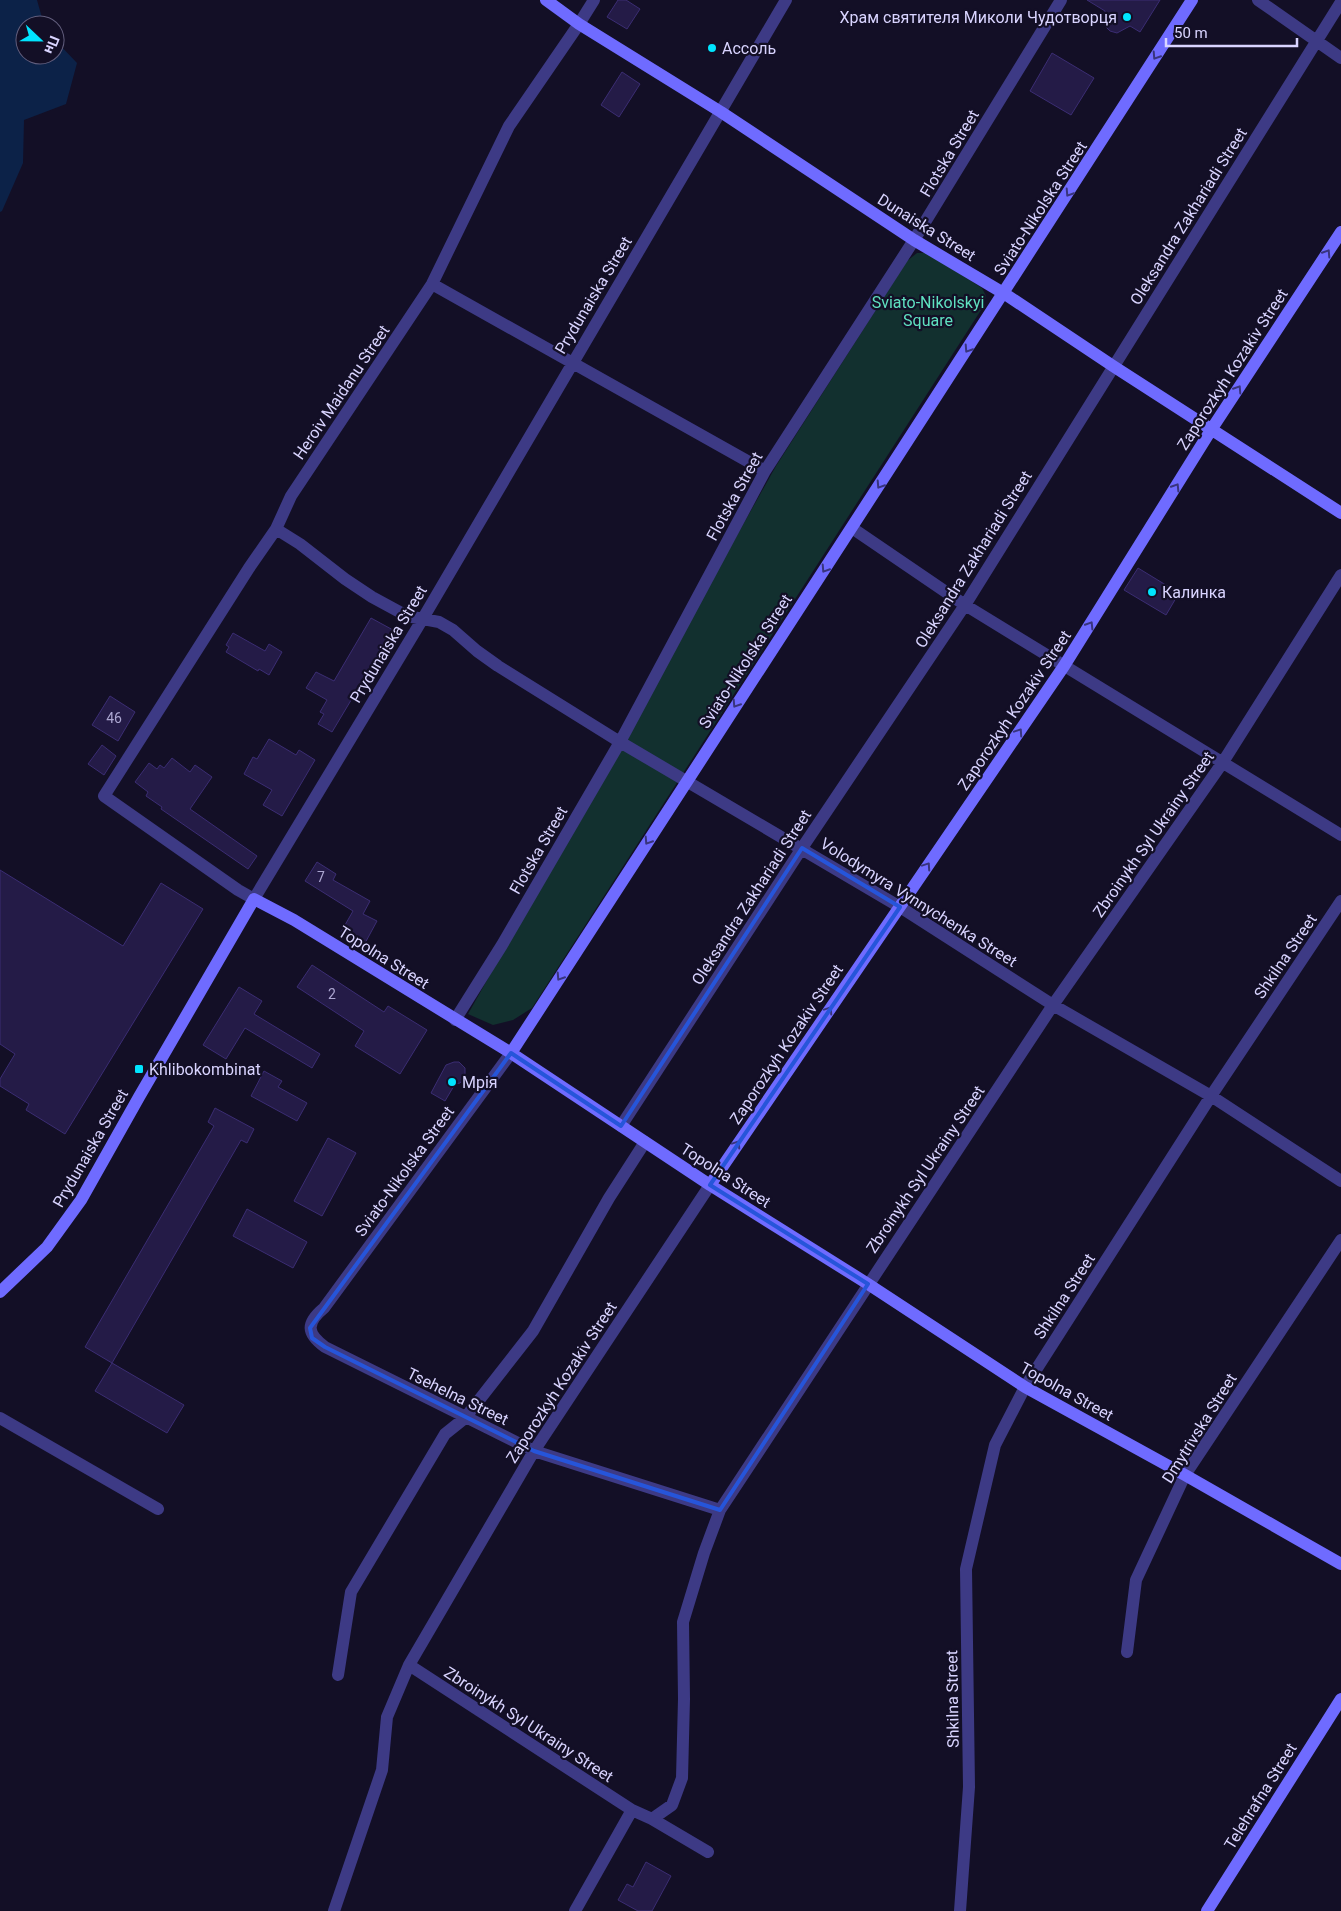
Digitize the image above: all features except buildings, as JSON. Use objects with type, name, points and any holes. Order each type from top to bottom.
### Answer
[{"type":"main road","name":"Dunaiska Street","points":[[546,0],[579,24],[721,112],[914,240],[1004,294],[1341,514]]},
{"type":"main road","name":"Sviato-Nikolska Street","points":[[511,1053],[686,780],[1004,294],[1192,0]]},
{"type":"main road","name":"Zaporozkyh Kozakiv Street","points":[[710,1185],[1064,666],[1211,430],[1341,232]]},
{"type":"main road","name":"Topolna Street","points":[[254,900],[294,920],[511,1053],[710,1185],[868,1284],[1025,1387],[1186,1475],[1341,1564]]},
{"type":"main road","name":"Prydunaiska Street","points":[[0,1292],[48,1247],[82,1200],[142,1090],[254,900]]},
{"type":"main road","name":"Telehrafna Street","points":[[1206,1911],[1341,1699]]},
{"type":"street","name":"Heroiv Maidanu Street","points":[[104,796],[249,568],[276,529],[291,496],[432,284],[510,126],[594,0]]},
{"type":"street","name":"Prydunaiska Street","points":[[254,900],[422,620],[786,0]]},
{"type":"street","name":"Flotska Street","points":[[455,1020],[502,945],[620,742],[765,471],[914,240],[1061,0]]},
{"type":"street","points":[[1258,0],[1341,58]]},
{"type":"street","name":"Oleksandra Zakhariadi Street","points":[[621,1126],[802,848],[964,605],[1341,2]]},
{"type":"street","points":[[432,284],[765,471]]},
{"type":"street","points":[[852,528],[964,605],[1341,835]]},
{"type":"street","name":"Volodymyra Vynnychenka Street","points":[[276,529],[300,544],[372,598],[395,611],[422,620],[439,622],[453,630],[487,659],[620,742],[900,907],[1053,1005],[1211,1096],[1341,1182]]},
{"type":"street","name":"Zbroinykh Syl Ukrainy Street","points":[[652,1820],[672,1805],[682,1778],[683,1622],[704,1553],[720,1510],[1053,1005],[1223,762],[1341,574]]},
{"type":"street","name":"Topolna Street","points":[[104,796],[254,900]]},
{"type":"street","name":"Shkilna Street","points":[[960,1911],[969,1787],[966,1569],[994,1445],[1025,1387],[1211,1096],[1341,901]]},
{"type":"street","name":"Sviato-Nikolska Street","points":[[310,1328],[315,1316],[324,1308],[511,1053]]},
{"type":"street","points":[[338,1675],[351,1592],[445,1434],[466,1418],[533,1331],[609,1198],[646,1142]]},
{"type":"street","name":"Zaporozkyh Kozakiv Street","points":[[334,1911],[382,1770],[387,1717],[409,1665],[534,1451],[710,1185]]},
{"type":"street","name":"Dmytrivska Street","points":[[1127,1652],[1136,1580],[1186,1475],[1341,1240]]},
{"type":"street","name":"Tsehelna Street","points":[[310,1328],[312,1338],[325,1347],[534,1451],[720,1510]]},
{"type":"street","points":[[0,1418],[158,1509]]},
{"type":"street","name":"Zbroinykh Syl Ukrainy Street","points":[[409,1665],[632,1810],[708,1852]]},
{"type":"street","points":[[575,1911],[632,1810]]},
{"type":"highlighted area","points":[[802,848],[900,907],[710,1185],[868,1284],[720,1510],[534,1451],[325,1347],[312,1338],[310,1328],[511,1053],[621,1126]]},
{"type":"green space","name":"Sviato-Nikolskyi Square","points":[[917,253],[927,253],[982,288],[986,296],[983,307],[532,1008],[513,1020],[493,1025],[468,1014],[776,466],[907,261]]},
{"type":"water","points":[[0,0],[37,0],[41,15],[15,15],[15,65],[65,65],[65,50],[77,63],[66,104],[24,120],[23,163],[0,212]]},
{"type":"place","name":"Храм святителя Миколи Чудотворця","points":[[1127,17]]},
{"type":"place","name":"Ассоль","points":[[712,48]]},
{"type":"place","name":"Калинка","points":[[1152,592]]},
{"type":"place","name":"Khlibokombinat","points":[[139,1069]]},
{"type":"place","name":"Мрія","points":[[452,1082]]}]
